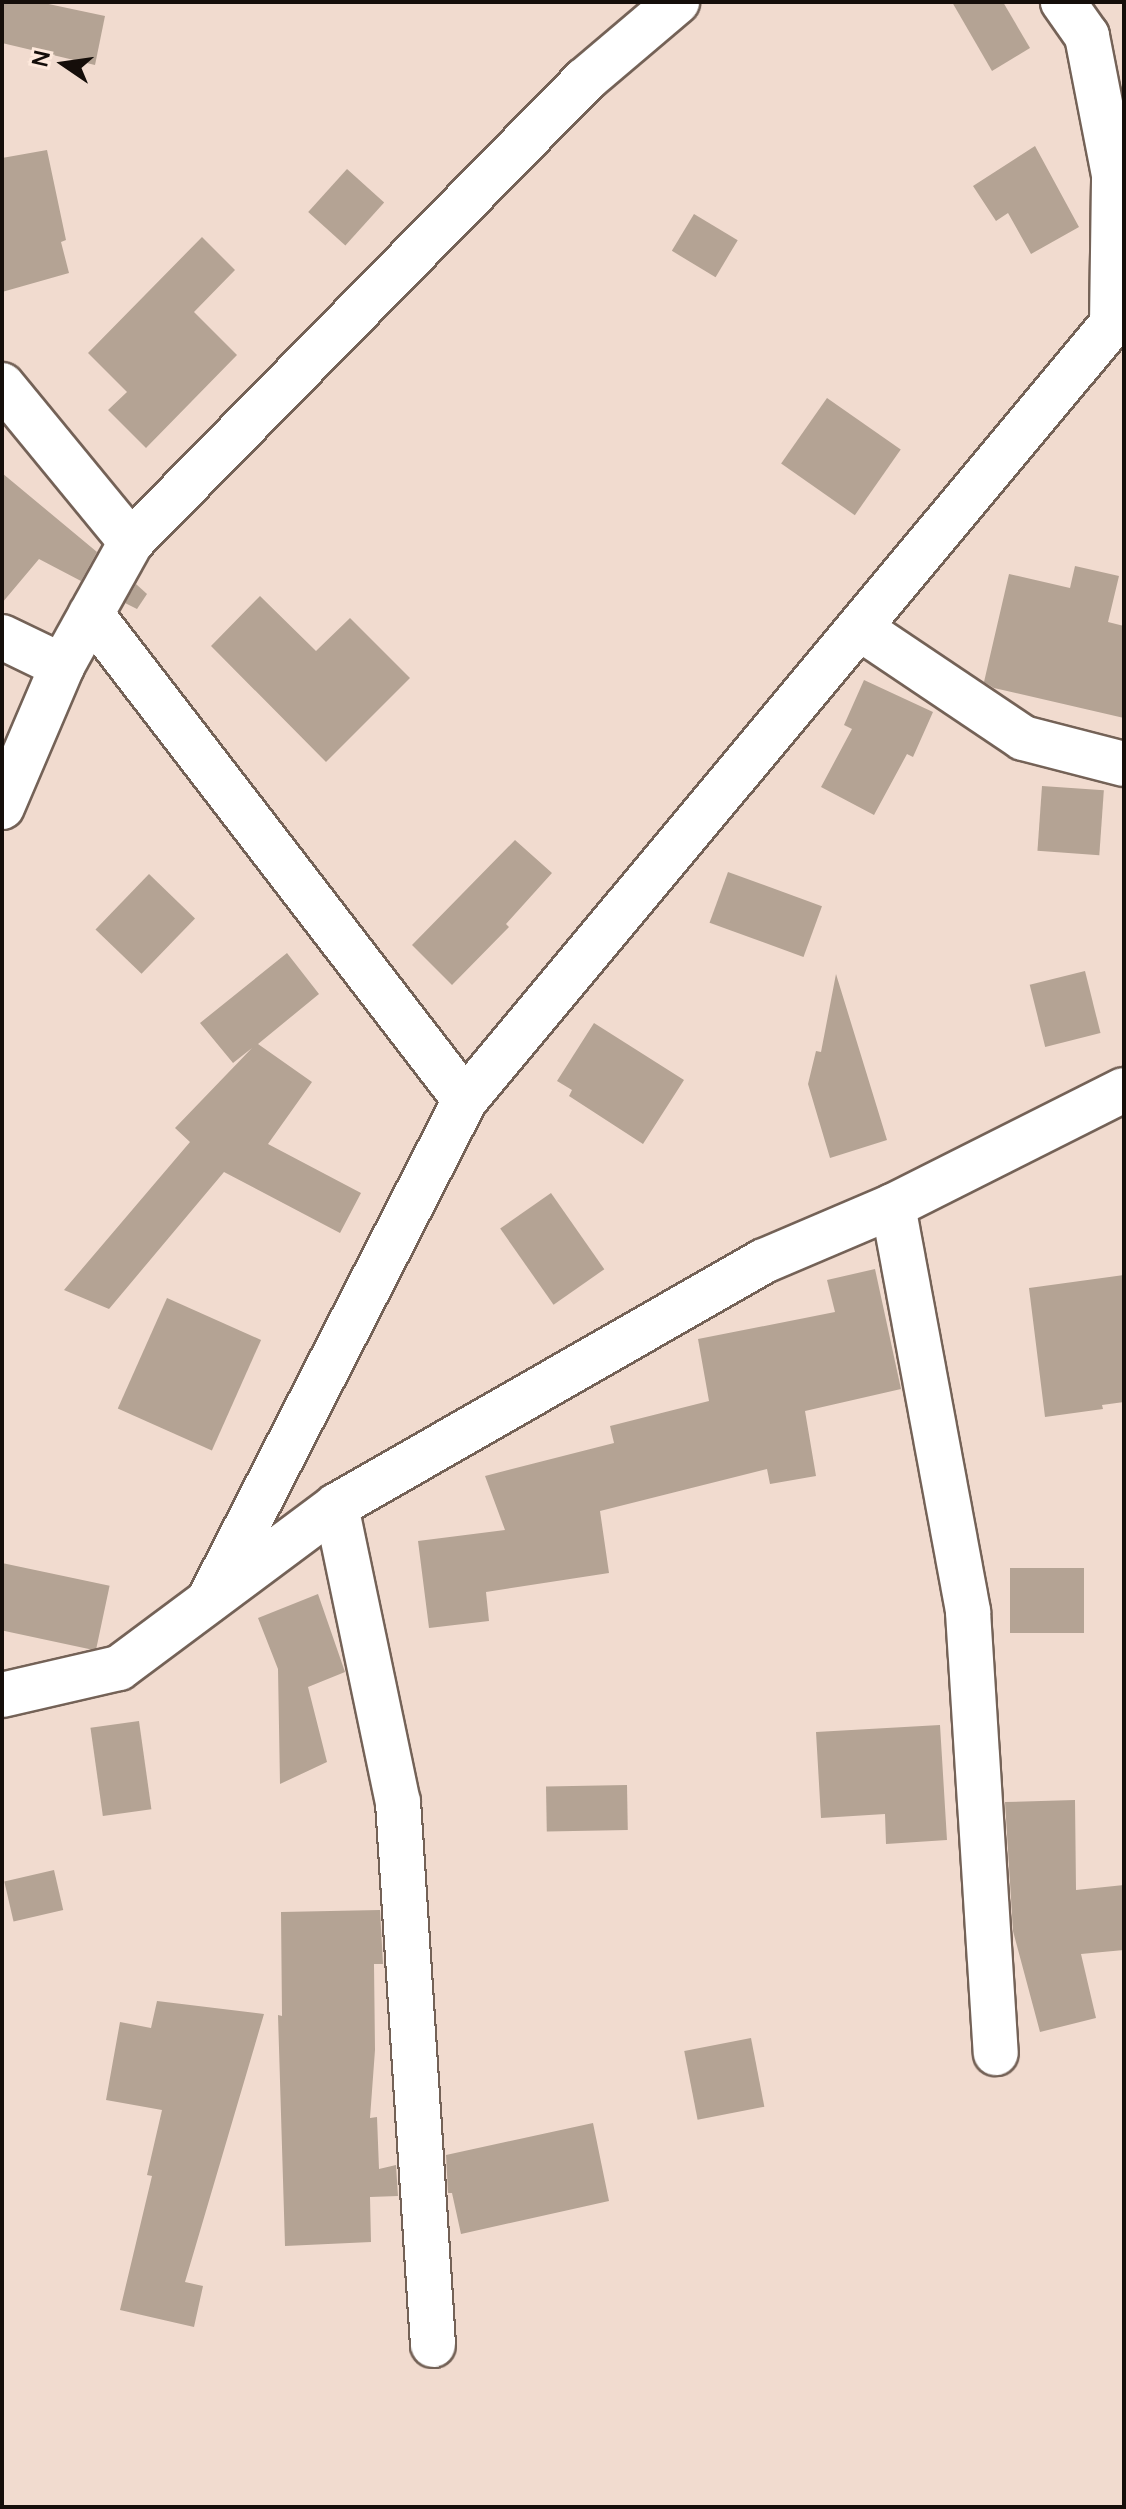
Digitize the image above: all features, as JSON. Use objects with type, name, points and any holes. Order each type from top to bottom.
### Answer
[{"type":"street","points":[[2,807],[62,666],[131,542],[585,80],[677,2]]},
{"type":"street","points":[[209,1600],[465,1100],[861,629],[1112,324],[1114,175],[1087,36],[1063,2]]},
{"type":"street","points":[[2,385],[131,542]]},
{"type":"street","points":[[91,614],[465,1100]]},
{"type":"street","points":[[861,629],[1023,738],[1124,764]]},
{"type":"street","points":[[2,637],[62,666]]},
{"type":"street","points":[[2,1695],[119,1668],[336,1506],[764,1261],[893,1206],[1124,1090]]},
{"type":"street","points":[[893,1206],[968,1612],[996,2053]]},
{"type":"street","points":[[336,1506],[398,1802],[433,2345]]},
{"type":"building","points":[[2,2],[39,2],[105,16],[95,65],[2,43]]},
{"type":"building","points":[[952,2],[1003,2],[1030,48],[992,71]]},
{"type":"building","points":[[1035,146],[1079,227],[1031,254],[1008,213],[996,221],[973,186]]},
{"type":"building","points":[[47,150],[66,240],[61,242],[69,273],[2,292],[2,158]]},
{"type":"building","points":[[347,169],[384,202],[345,246],[308,212]]},
{"type":"building","points":[[694,214],[738,240],[716,277],[672,251]]},
{"type":"building","points":[[202,237],[235,270],[194,312],[237,355],[146,448],[108,410],[127,392],[88,353]]},
{"type":"building","points":[[827,398],[901,450],[855,515],[781,464]]},
{"type":"building","points":[[2,473],[97,552],[81,581],[39,559],[2,603]]},
{"type":"building","points":[[1075,566],[1119,576],[1108,622],[1124,626],[1124,718],[994,688],[984,682],[1009,574],[1070,588]]},
{"type":"building","points":[[136,584],[147,594],[137,609],[125,603]]},
{"type":"building","points":[[260,596],[316,651],[350,618],[410,678],[326,762],[211,646]]},
{"type":"building","points":[[864,680],[933,712],[913,757],[907,754],[874,815],[821,787],[852,729],[844,725]]},
{"type":"building","points":[[1042,786],[1104,790],[1099,855],[1037,851]]},
{"type":"building","points":[[515,840],[552,873],[506,924],[509,927],[452,985],[412,945]]},
{"type":"building","points":[[728,872],[822,906],[804,957],[710,923]]},
{"type":"building","points":[[149,874],[195,918],[142,974],[96,929]]},
{"type":"building","points":[[287,953],[319,994],[258,1044],[312,1082],[268,1144],[361,1193],[340,1233],[224,1172],[109,1309],[64,1290],[190,1142],[175,1128],[252,1048],[233,1063],[200,1023]]},
{"type":"building","points":[[1085,971],[1100,1033],[1045,1047],[1030,985]]},
{"type":"building","points":[[836,974],[887,1140],[830,1158],[808,1084],[816,1051],[821,1052]]},
{"type":"building","points":[[594,1023],[684,1080],[643,1144],[569,1096],[572,1090],[557,1081]]},
{"type":"building","points":[[551,1193],[604,1269],[554,1305],[500,1229]]},
{"type":"building","points":[[875,1269],[901,1389],[805,1411],[816,1476],[770,1484],[767,1469],[600,1511],[609,1573],[486,1592],[489,1621],[429,1628],[418,1541],[505,1530],[485,1476],[614,1443],[610,1426],[709,1401],[698,1339],[835,1312],[827,1280]]},
{"type":"building","points":[[1124,1275],[1124,1402],[1102,1405],[1103,1409],[1045,1417],[1029,1288]]},
{"type":"building","points":[[167,1298],[261,1340],[212,1450],[118,1409]]},
{"type":"building","points":[[2,1563],[110,1586],[96,1650],[2,1630]]},
{"type":"building","points":[[1010,1568],[1084,1568],[1084,1633],[1010,1633]]},
{"type":"building","points":[[318,1594],[345,1672],[308,1687],[327,1762],[280,1784],[278,1669],[258,1618]]},
{"type":"building","points":[[139,1721],[151,1809],[103,1816],[90,1728]]},
{"type":"building","points":[[940,1725],[947,1840],[886,1844],[885,1814],[821,1818],[816,1732]]},
{"type":"building","points":[[627,1785],[628,1830],[547,1831],[546,1786]]},
{"type":"building","points":[[1075,1800],[1076,1890],[1124,1885],[1124,1950],[1081,1954],[1096,2018],[1040,2032],[1013,1931],[1005,1802]]},
{"type":"building","points":[[54,1870],[63,1910],[14,1921],[4,1881]]},
{"type":"building","points":[[380,1910],[383,1964],[374,1964],[375,2050],[370,2118],[377,2117],[379,2169],[396,2165],[398,2196],[370,2197],[371,2242],[285,2246],[278,2015],[282,2016],[281,1912]]},
{"type":"building","points":[[157,2001],[264,2014],[185,2282],[203,2286],[194,2327],[120,2310],[152,2176],[147,2175],[162,2110],[106,2100],[120,2022],[151,2028]]},
{"type":"building","points":[[751,2038],[764,2107],[698,2120],[684,2051]]},
{"type":"building","points":[[593,2123],[609,2201],[461,2234],[452,2193],[448,2193],[446,2155]]}]
